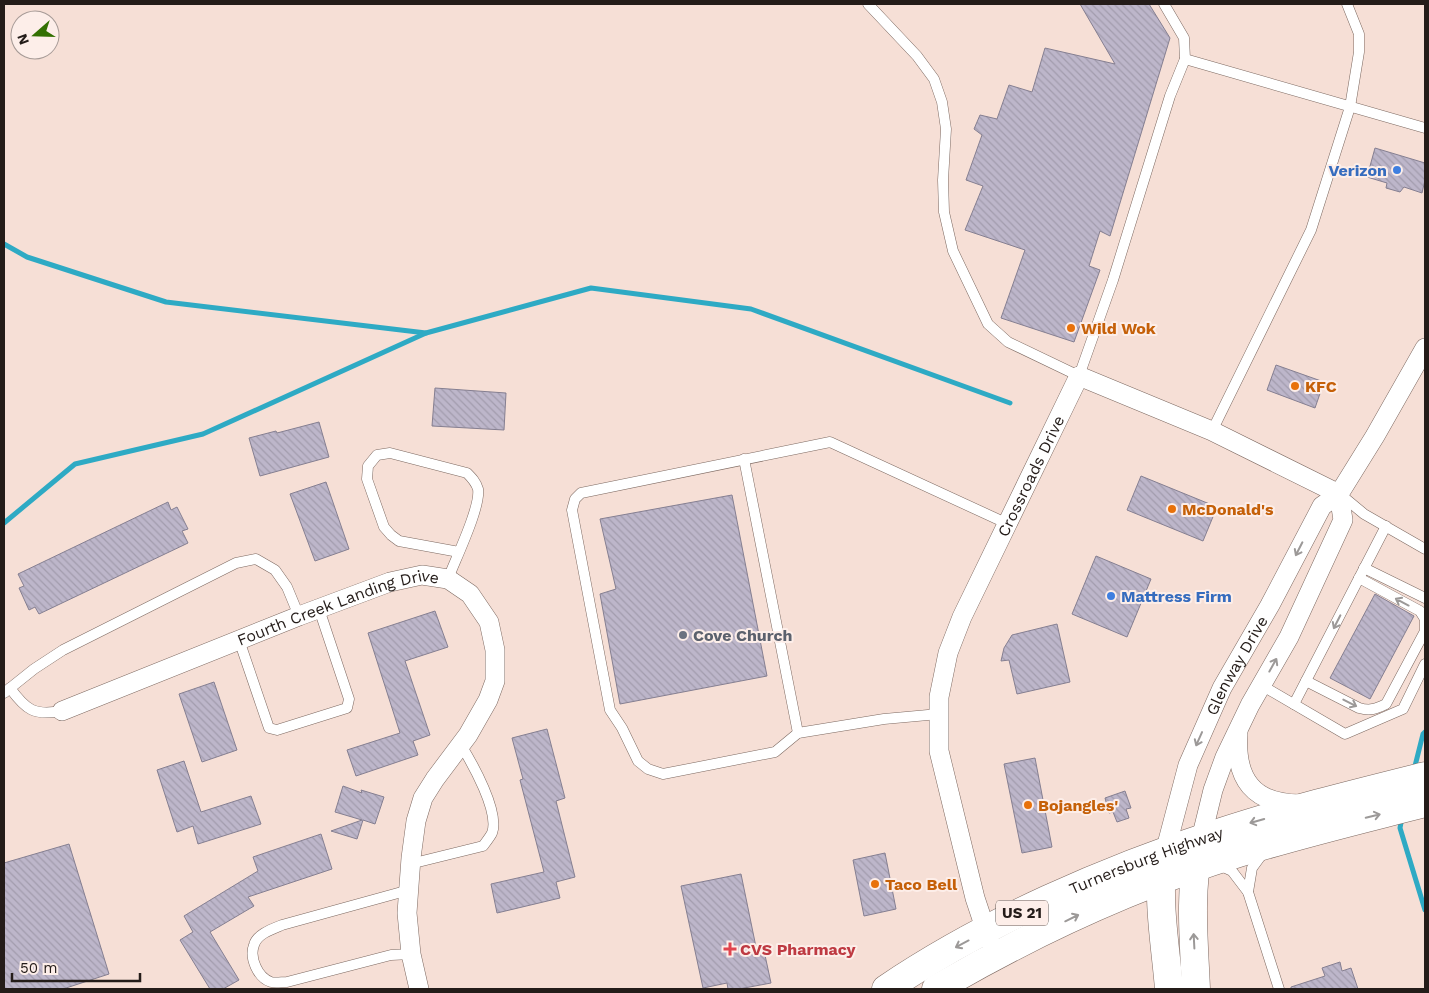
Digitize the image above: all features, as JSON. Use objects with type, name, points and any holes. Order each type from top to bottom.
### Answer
[{"type":"main road","name":"Turnersburg Highway","points":[[886,989],[935,958],[991,943],[1083,912],[1162,880],[1239,853],[1322,816],[1425,776]]},
{"type":"main road","name":"Turnersburg Highway","points":[[936,989],[991,943],[1081,886],[1165,852],[1201,839],[1322,816],[1425,803]]},
{"type":"main road","points":[[1196,989],[1193,903],[1201,839]]},
{"type":"main road","points":[[1165,852],[1162,880],[1169,989]]},
{"type":"street","name":"Glenway Drive","points":[[1165,852],[1188,765],[1222,688],[1270,605],[1322,506],[1339,494],[1375,436],[1425,348]]},
{"type":"street","points":[[1079,376],[1212,431],[1339,494]]},
{"type":"street","name":"Crossroads Drive","points":[[991,943],[975,898],[939,751],[939,697],[948,653],[962,617],[1079,376]]},
{"type":"street","name":"Glenway Drive","points":[[1201,839],[1218,774],[1239,727],[1289,637],[1343,520],[1339,494]]},
{"type":"street","name":"Fourth Creek Landing Drive","points":[[62,711],[299,616],[390,582],[422,575],[448,580],[470,594],[489,622],[495,650],[494,681],[488,700],[461,744],[423,798],[416,821],[410,864],[407,913],[411,954],[419,989]]},
{"type":"street","name":"Glenway Drive","points":[[1239,727],[1237,748],[1239,762],[1246,781],[1254,791],[1268,800],[1294,804],[1322,816]]},
{"type":"lane","points":[[868,4],[917,56],[934,79],[942,102],[946,129],[943,180],[944,212],[951,244],[969,288],[988,324],[1008,342],[1079,376]]},
{"type":"lane","name":"Crossroads Drive","points":[[1079,376],[1113,280],[1170,96],[1185,58],[1184,38],[1164,4]]},
{"type":"lane","points":[[1212,431],[1311,230],[1350,107],[1359,52],[1359,34],[1347,4]]},
{"type":"lane","points":[[1185,58],[1425,128]]},
{"type":"lane","points":[[939,714],[884,719],[798,733],[775,752],[663,774],[648,769],[638,761],[622,728],[610,710],[572,510],[575,499],[581,493],[830,442],[1008,524]]},
{"type":"lane","points":[[448,580],[459,552],[477,506],[478,491],[475,482],[467,473],[390,453],[378,455],[368,466],[367,479],[384,527],[390,535],[399,541],[459,552]]},
{"type":"lane","points":[[744,459],[798,733]]},
{"type":"lane","points":[[1339,494],[1364,514],[1425,549]]},
{"type":"lane","points":[[1294,704],[1386,526]]},
{"type":"lane","points":[[62,711],[46,714],[30,711],[7,690],[63,650],[236,563],[256,559],[275,570],[287,587],[299,616]]},
{"type":"lane","points":[[1364,568],[1425,598]]},
{"type":"lane","points":[[1306,681],[1359,708],[1368,710],[1377,708],[1386,704],[1425,631],[1425,619],[1420,611],[1359,578]]},
{"type":"lane","points":[[239,640],[269,728],[277,730],[346,708],[349,699],[319,609]]},
{"type":"lane","points":[[1261,686],[1345,734],[1403,709],[1425,664]]},
{"type":"lane","points":[[410,864],[483,846],[492,832],[493,814],[479,775],[461,744]]},
{"type":"lane","points":[[1248,892],[1252,868],[1261,855],[1322,816]]},
{"type":"lane","points":[[1198,867],[1216,865],[1229,869],[1248,892],[1278,989]]},
{"type":"lane","points":[[409,890],[282,925],[265,933],[254,944],[252,958],[259,973],[271,982],[287,982],[391,955],[411,954]]},
{"type":"building","points":[[1080,4],[1149,4],[1170,38],[1110,236],[1100,231],[1089,266],[1100,270],[1074,342],[1001,318],[1025,250],[965,230],[983,186],[966,180],[982,135],[974,129],[980,115],[997,119],[1009,85],[1032,92],[1045,48],[1115,64]]},
{"type":"building","name":"Verizon","points":[[1375,148],[1425,163],[1425,180],[1422,193],[1404,187],[1400,192],[1386,188],[1387,183],[1367,177]]},
{"type":"building","name":"KFC","points":[[1276,365],[1324,382],[1315,408],[1267,390]]},
{"type":"building","points":[[435,388],[506,393],[504,430],[432,426]]},
{"type":"building","points":[[319,422],[329,457],[260,476],[249,438]]},
{"type":"building","name":"McDonald's","points":[[1141,476],[1217,507],[1203,541],[1127,510]]},
{"type":"building","points":[[326,482],[349,549],[315,561],[290,494]]},
{"type":"building","name":"Cove Church","points":[[732,495],[767,676],[620,704],[600,594],[616,589],[600,519]]},
{"type":"building","points":[[168,502],[171,510],[177,507],[188,529],[182,531],[188,543],[39,614],[35,607],[29,610],[19,588],[24,586],[18,574]]},
{"type":"building","name":"Mattress Firm","points":[[1096,556],[1151,579],[1127,637],[1072,614]]},
{"type":"building","points":[[1375,594],[1414,616],[1370,699],[1330,678]]},
{"type":"building","points":[[435,611],[448,647],[405,661],[430,735],[413,741],[418,755],[356,776],[347,750],[400,733],[368,633]]},
{"type":"building","points":[[1057,624],[1070,682],[1017,694],[1009,660],[1001,661],[1004,648],[1012,635]]},
{"type":"building","points":[[214,682],[237,750],[202,762],[179,694]]},
{"type":"building","points":[[547,729],[565,798],[556,801],[575,877],[556,882],[560,898],[497,913],[491,884],[544,872],[520,780],[523,779],[512,738]]},
{"type":"building","name":"Bojangles'","points":[[1035,758],[1052,847],[1022,853],[1004,764]]},
{"type":"building","points":[[184,761],[201,812],[251,796],[261,824],[198,844],[193,826],[177,832],[157,770]]},
{"type":"building","points":[[343,786],[362,793],[361,790],[384,797],[375,824],[363,820],[357,839],[331,831],[362,820],[335,812]]},
{"type":"building","points":[[1125,791],[1131,808],[1126,809],[1129,818],[1117,822],[1113,812],[1109,813],[1105,798]]},
{"type":"building","points":[[321,834],[332,869],[248,897],[254,906],[210,932],[239,980],[223,989],[210,989],[180,940],[193,932],[184,916],[258,871],[253,857]]},
{"type":"building","points":[[69,844],[109,974],[63,989],[4,989],[4,863]]},
{"type":"building","name":"Taco Bell","points":[[885,853],[896,909],[864,916],[853,860]]},
{"type":"building","name":"CVS Pharmacy","points":[[741,874],[756,947],[763,946],[771,983],[739,989],[728,989],[727,983],[703,988],[681,886]]},
{"type":"building","points":[[1340,962],[1342,971],[1351,968],[1358,989],[1291,989],[1291,987],[1325,976],[1322,968]]},
{"type":"waterway","points":[[4,244],[27,257],[166,302],[426,333]]},
{"type":"waterway","points":[[4,523],[75,464],[203,434],[426,333],[591,288],[751,309],[1010,403]]},
{"type":"waterway","points":[[1414,770],[1425,732]]},
{"type":"waterway","points":[[1402,817],[1400,828],[1425,910]]},
{"type":"place","name":"Verizon","points":[[1397,170]]},
{"type":"place","name":"Wild Wok","points":[[1071,328]]},
{"type":"place","name":"KFC","points":[[1295,386]]},
{"type":"place","name":"McDonald's","points":[[1172,509]]},
{"type":"place","name":"Mattress Firm","points":[[1111,596]]},
{"type":"place","name":"Cove Church","points":[[683,635]]},
{"type":"place","name":"Bojangles'","points":[[1028,805]]},
{"type":"place","name":"Taco Bell","points":[[875,884]]},
{"type":"place","name":"CVS Pharmacy","points":[[730,949]]}]
